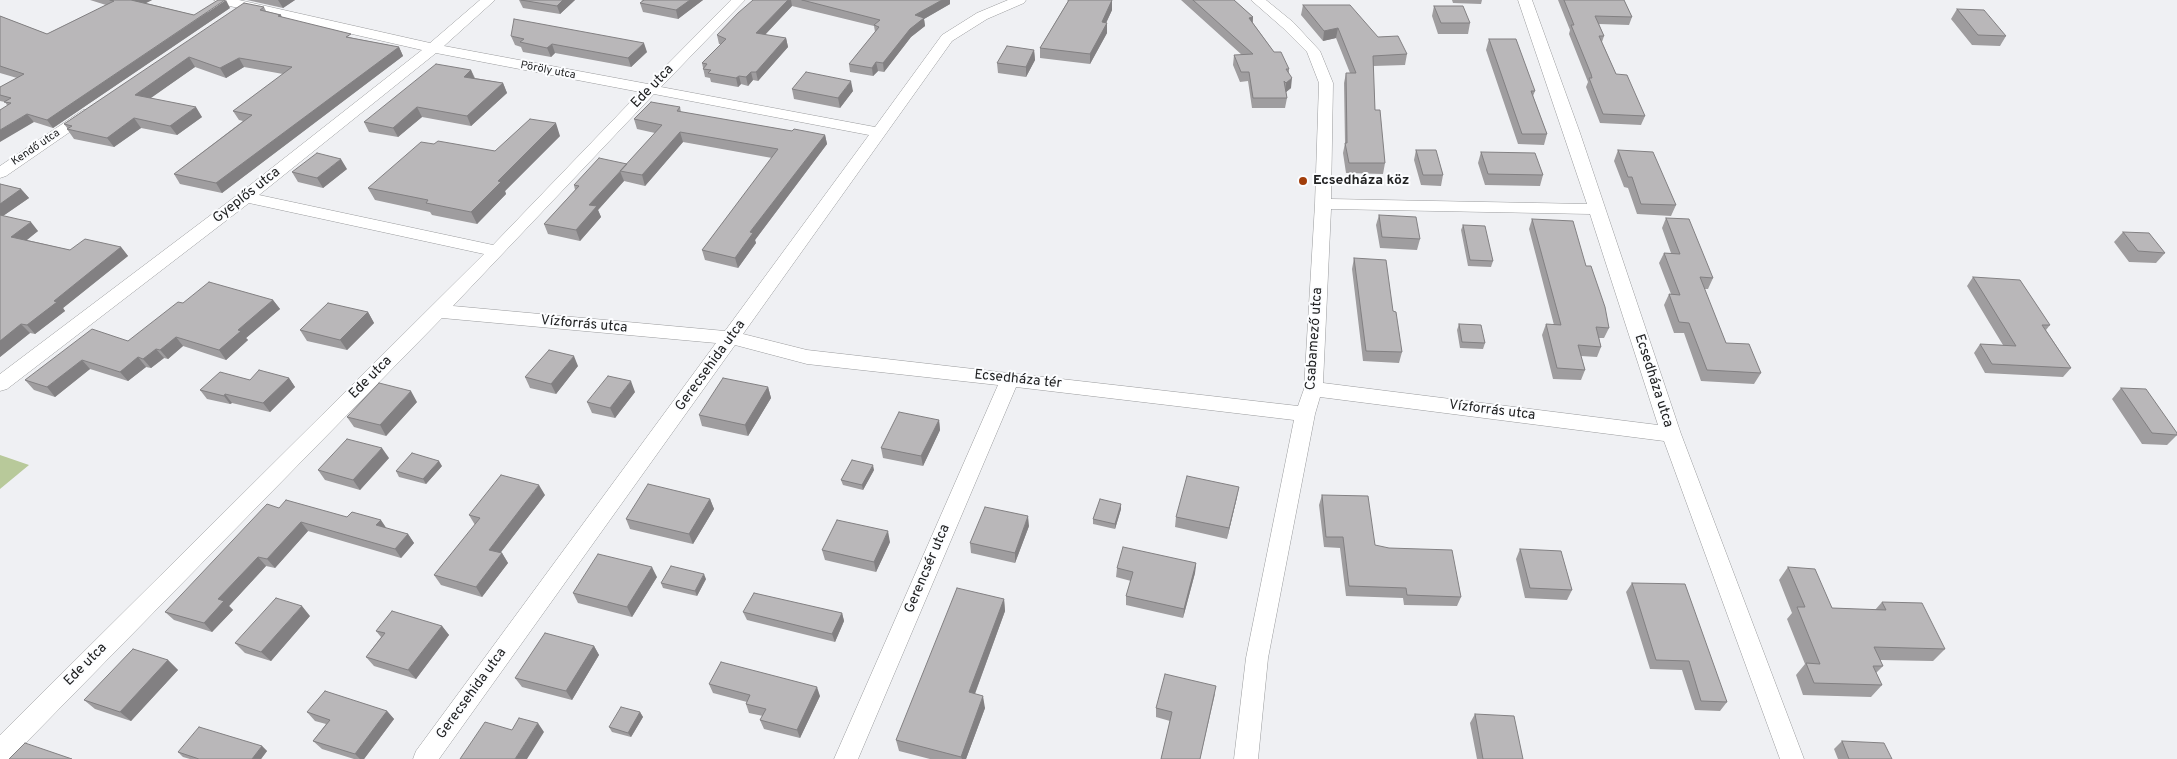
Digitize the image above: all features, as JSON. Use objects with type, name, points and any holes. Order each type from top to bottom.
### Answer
[{"type":"street","name":"Pöröly utca","points":[[221,0],[433,48],[878,132]]},
{"type":"street","name":"Gyeplős utca","points":[[0,384],[246,197],[433,48],[488,0]]},
{"type":"street","name":"Ede utca","points":[[0,752],[497,251],[738,0]]},
{"type":"street","name":"Gerecsehida utca","points":[[425,759],[732,338],[947,38],[982,16],[1019,0]]},
{"type":"street","name":"Csabamező utca","points":[[1246,759],[1257,658],[1305,414],[1313,389],[1323,204],[1326,83],[1313,51],[1258,0]]},
{"type":"street","name":"Ecsedháza utca","points":[[1525,0],[1671,434],[1792,759]]},
{"type":"street","points":[[230,17],[246,6]]},
{"type":"street","name":"Kendő utca","points":[[0,173],[98,106]]},
{"type":"street","points":[[246,197],[497,251]]},
{"type":"street","points":[[1323,204],[1596,209]]},
{"type":"street","name":"Vízforrás utca","points":[[436,311],[732,338]]},
{"type":"street","name":"Ecsedháza tér","points":[[732,338],[807,357],[1305,414]]},
{"type":"street","name":"Gerencsér utca","points":[[846,759],[1010,379]]},
{"type":"street","name":"Vízforrás utca","points":[[1313,389],[1671,434]]},
{"type":"green space","points":[[0,455],[29,465],[0,489]]},
{"type":"building","points":[[110,0],[131,0],[194,15],[218,0],[225,0],[47,120],[27,114],[0,130],[0,110],[11,103],[4,102],[11,98],[0,95],[0,87],[24,74],[0,66],[0,16],[47,34],[114,1]]},
{"type":"building","points":[[521,0],[563,0],[557,6]]},
{"type":"building","points":[[644,0],[690,0],[676,10],[640,3]]},
{"type":"building","points":[[753,0],[788,0],[756,33],[786,38],[756,72],[751,72],[746,77],[739,76],[736,78],[708,73],[711,70],[703,69],[707,64],[702,63],[726,39],[717,35]]},
{"type":"building","points":[[802,0],[942,0],[915,15],[924,18],[910,29],[883,63],[876,62],[872,68],[849,64],[879,27],[874,25],[880,20]]},
{"type":"building","points":[[1069,0],[1112,0],[1102,22],[1107,23],[1090,54],[1040,48]]},
{"type":"building","points":[[1193,0],[1234,0],[1253,17],[1249,18],[1274,52],[1281,52],[1289,69],[1286,69],[1292,78],[1286,83],[1284,81],[1287,98],[1253,98],[1249,72],[1241,72],[1234,55],[1253,54]]},
{"type":"building","points":[[1564,0],[1624,0],[1632,17],[1595,16],[1604,36],[1599,36],[1616,74],[1627,75],[1645,116],[1603,114],[1589,78],[1592,78],[1591,74],[1571,25],[1574,25]]},
{"type":"building","points":[[244,3],[264,7],[260,10],[281,15],[278,16],[351,34],[346,37],[399,47],[216,183],[174,174],[252,115],[233,111],[292,67],[239,58],[220,68],[189,57],[135,95],[196,107],[170,126],[134,118],[107,138],[67,129],[72,126],[64,124]]},
{"type":"building","points":[[1303,5],[1350,5],[1378,37],[1398,36],[1407,54],[1373,56],[1375,110],[1380,110],[1385,163],[1349,163],[1345,143],[1347,143],[1346,73],[1356,73],[1338,28],[1324,31]]},
{"type":"building","points":[[1434,6],[1463,6],[1470,23],[1441,23]]},
{"type":"building","points":[[1957,9],[1984,10],[2006,36],[1978,35]]},
{"type":"building","points":[[514,19],[644,43],[628,58],[552,44],[547,48],[520,42],[524,39],[511,36]]},
{"type":"building","points":[[1489,39],[1516,39],[1535,91],[1531,91],[1547,134],[1522,134]]},
{"type":"building","points":[[1007,46],[1034,50],[1026,67],[997,63]]},
{"type":"building","points":[[436,64],[471,70],[464,77],[503,83],[467,116],[417,107],[393,128],[364,122]]},
{"type":"building","points":[[806,72],[851,81],[838,98],[792,89]]},
{"type":"building","points":[[651,102],[680,107],[677,111],[825,135],[750,232],[753,233],[735,258],[702,250],[778,149],[680,132],[642,175],[620,171],[662,125],[634,119]]},
{"type":"building","points":[[530,119],[556,123],[498,181],[501,182],[471,212],[426,203],[428,200],[368,188],[421,142],[434,144],[438,141],[495,151]]},
{"type":"building","points":[[1416,150],[1436,150],[1443,175],[1423,175]]},
{"type":"building","points":[[1618,150],[1653,152],[1676,205],[1641,204],[1632,177],[1628,177]]},
{"type":"building","points":[[1481,152],[1535,153],[1543,175],[1488,174]]},
{"type":"building","points":[[317,153],[341,159],[317,178],[292,172]]},
{"type":"building","points":[[599,158],[627,164],[589,205],[597,206],[576,230],[544,224],[579,186],[574,185]]},
{"type":"building","points":[[0,184],[21,189],[0,204]]},
{"type":"building","points":[[0,215],[31,222],[11,237],[70,250],[85,239],[121,247],[54,301],[57,302],[27,325],[21,324],[0,341]]},
{"type":"building","points":[[1379,215],[1416,217],[1420,239],[1382,237]]},
{"type":"building","points":[[1666,218],[1689,219],[1713,278],[1700,277],[1726,343],[1749,344],[1761,373],[1707,370],[1689,323],[1679,322],[1669,294],[1680,295],[1664,253],[1680,254]]},
{"type":"building","points":[[1532,219],[1573,221],[1586,266],[1591,266],[1605,307],[1609,328],[1596,327],[1601,347],[1578,345],[1585,370],[1557,368],[1546,324],[1561,325]]},
{"type":"building","points":[[1463,225],[1485,226],[1493,261],[1470,260]]},
{"type":"building","points":[[2123,232],[2149,233],[2165,253],[2138,251]]},
{"type":"building","points":[[1354,258],[1386,260],[1393,311],[1396,312],[1402,352],[1366,351]]},
{"type":"building","points":[[1973,277],[2020,280],[2050,325],[2042,325],[2071,368],[1992,364],[1980,344],[2016,346]]},
{"type":"building","points":[[209,282],[273,300],[238,330],[241,331],[219,350],[176,337],[160,350],[156,349],[143,359],[138,357],[120,372],[82,360],[47,387],[25,380],[92,329],[128,341],[178,302],[183,303]]},
{"type":"building","points":[[328,303],[368,312],[340,340],[300,330]]},
{"type":"building","points":[[1459,324],[1481,325],[1485,343],[1462,342]]},
{"type":"building","points":[[549,350],[574,356],[551,384],[525,377]]},
{"type":"building","points":[[259,370],[289,378],[263,403],[200,390],[220,372],[250,380]]},
{"type":"building","points":[[608,376],[631,381],[610,408],[587,402]]},
{"type":"building","points":[[723,378],[768,387],[745,425],[699,415]]},
{"type":"building","points":[[379,383],[411,391],[380,425],[347,417]]},
{"type":"building","points":[[2121,388],[2146,389],[2177,435],[2152,433]]},
{"type":"building","points":[[899,412],[939,420],[921,456],[881,448]]},
{"type":"building","points":[[347,439],[382,448],[353,480],[318,470]]},
{"type":"building","points":[[412,453],[439,461],[423,479],[396,471]]},
{"type":"building","points":[[852,460],[873,465],[862,485],[841,480]]},
{"type":"building","points":[[501,475],[539,485],[489,550],[502,553],[476,587],[434,575],[480,518],[469,515]]},
{"type":"building","points":[[1187,476],[1239,487],[1229,528],[1176,517]]},
{"type":"building","points":[[648,484],[710,499],[689,534],[626,519]]},
{"type":"building","points":[[1322,495],[1368,496],[1375,545],[1389,548],[1452,550],[1461,597],[1407,595],[1406,588],[1349,586],[1343,537],[1326,537]]},
{"type":"building","points":[[1100,499],[1121,504],[1115,524],[1093,519]]},
{"type":"building","points":[[286,500],[347,517],[352,512],[381,520],[376,525],[408,534],[395,549],[301,522],[267,559],[258,557],[218,599],[224,601],[204,623],[165,612],[267,504],[279,508]]},
{"type":"building","points":[[985,507],[1028,516],[1015,553],[970,543]]},
{"type":"building","points":[[837,520],[888,531],[874,562],[822,550]]},
{"type":"building","points":[[1123,547],[1196,563],[1184,609],[1126,596],[1133,572],[1117,568]]},
{"type":"building","points":[[1520,549],[1561,551],[1572,590],[1530,588]]},
{"type":"building","points":[[598,554],[652,567],[627,607],[573,593]]},
{"type":"building","points":[[671,566],[704,574],[695,591],[661,583]]},
{"type":"building","points":[[1788,567],[1815,569],[1832,608],[1886,610],[1882,602],[1922,603],[1945,649],[1874,647],[1883,666],[1873,666],[1882,685],[1814,683],[1806,663],[1820,664],[1797,607],[1805,607]]},
{"type":"building","points":[[1632,583],[1685,584],[1727,702],[1701,701],[1689,661],[1656,660]]},
{"type":"building","points":[[957,588],[1004,599],[969,692],[983,696],[961,757],[896,740]]},
{"type":"building","points":[[754,593],[842,613],[832,634],[743,612]]},
{"type":"building","points":[[276,598],[302,606],[261,652],[235,643]]},
{"type":"building","points":[[392,611],[442,626],[408,670],[366,657],[385,633],[376,631]]},
{"type":"building","points":[[545,633],[594,646],[566,691],[515,678]]},
{"type":"building","points":[[133,649],[168,660],[120,712],[84,700]]},
{"type":"building","points":[[721,662],[817,687],[797,730],[760,720],[766,709],[746,704],[750,695],[709,684]]},
{"type":"building","points":[[1165,674],[1216,686],[1200,759],[1161,759],[1172,712],[1156,708]]},
{"type":"building","points":[[325,691],[387,711],[355,754],[313,741],[330,720],[307,712]]},
{"type":"building","points":[[621,707],[640,712],[628,733],[609,727]]},
{"type":"building","points":[[1475,714],[1514,716],[1523,759],[1483,759]]},
{"type":"building","points":[[519,718],[538,723],[515,759],[460,759],[485,722],[512,730]]},
{"type":"building","points":[[199,727],[262,746],[252,759],[199,759],[178,752]]},
{"type":"building","points":[[1842,741],[1884,743],[1892,759],[1849,759]]},
{"type":"building","points":[[25,743],[72,759],[9,759]]},
{"type":"place","name":"Ecsedháza köz","points":[[1303,181]]}]
